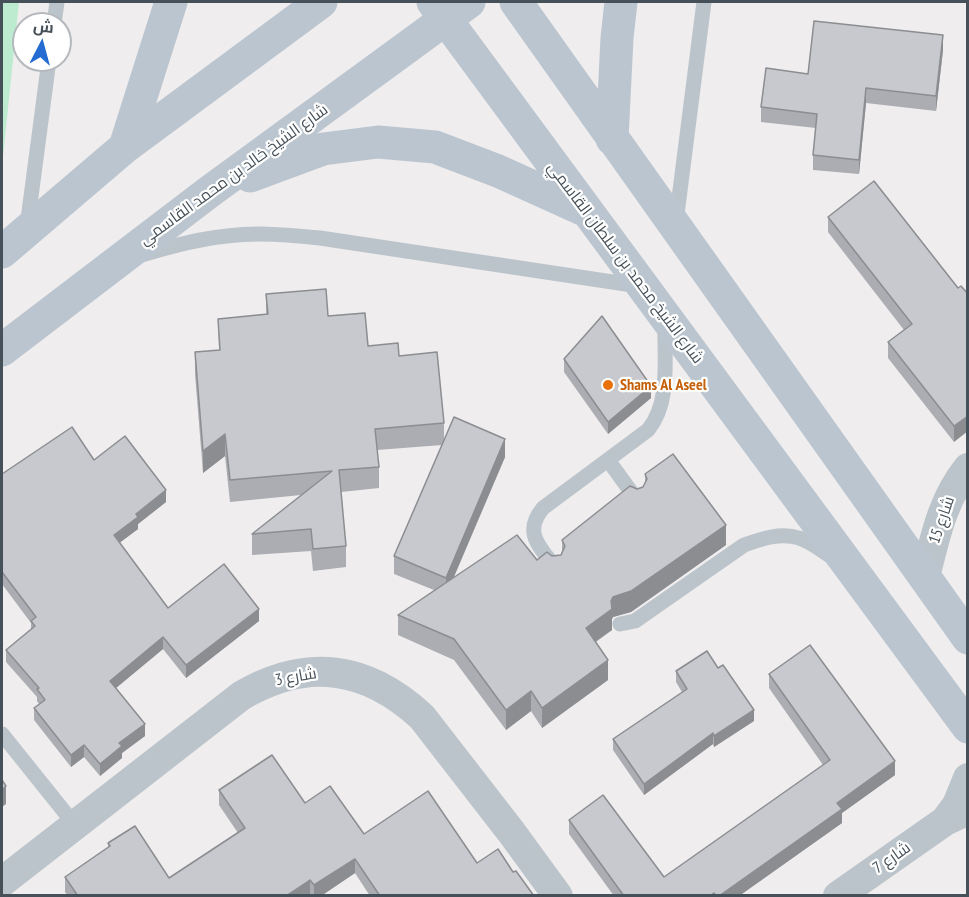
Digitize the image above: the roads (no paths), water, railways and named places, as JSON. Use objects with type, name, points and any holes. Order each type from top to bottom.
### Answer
[{"type":"main road","points":[[125,147],[171,2]]},
{"type":"main road","points":[[14,242],[125,147],[321,2]]},
{"type":"main road","points":[[516,2],[968,638]]},
{"type":"main road","points":[[612,139],[621,2]]},
{"type":"main road","name":"شارع الشيخ خالد بن محمد القاسمي","points":[[2,351],[449,8]]},
{"type":"main road","name":"شارع الشيخ محمد بن سلطان القاسمي","points":[[449,8],[585,210],[645,287],[968,727]]},
{"type":"main road","points":[[209,192],[323,149],[378,142],[435,147],[498,171],[585,210]]},
{"type":"street","name":"شارع 15","points":[[925,577],[946,501],[957,481],[968,468]]},
{"type":"street","name":"شارع 3","points":[[2,882],[241,696],[260,685],[303,672],[324,672],[347,675],[388,690],[422,717],[558,896]]},
{"type":"street","name":"شارع 7","points":[[838,896],[956,816],[957,805],[968,778]]},
{"type":"lane","points":[[675,228],[704,2]]},
{"type":"lane","points":[[14,242],[48,72]]},
{"type":"lane","points":[[100,274],[141,255],[184,243],[229,235],[274,234],[320,238],[645,287]]},
{"type":"lane","points":[[555,567],[534,537],[533,526],[536,517],[543,508],[648,430],[656,420],[661,409],[665,316]]},
{"type":"lane","points":[[608,460],[637,500]]},
{"type":"lane","points":[[620,624],[636,621],[692,576],[744,545],[761,538],[780,536],[799,538],[851,568]]},
{"type":"lane","points":[[2,734],[75,825]]},
{"type":"place","name":"Shams Al Aseel","points":[[608,385]]}]
